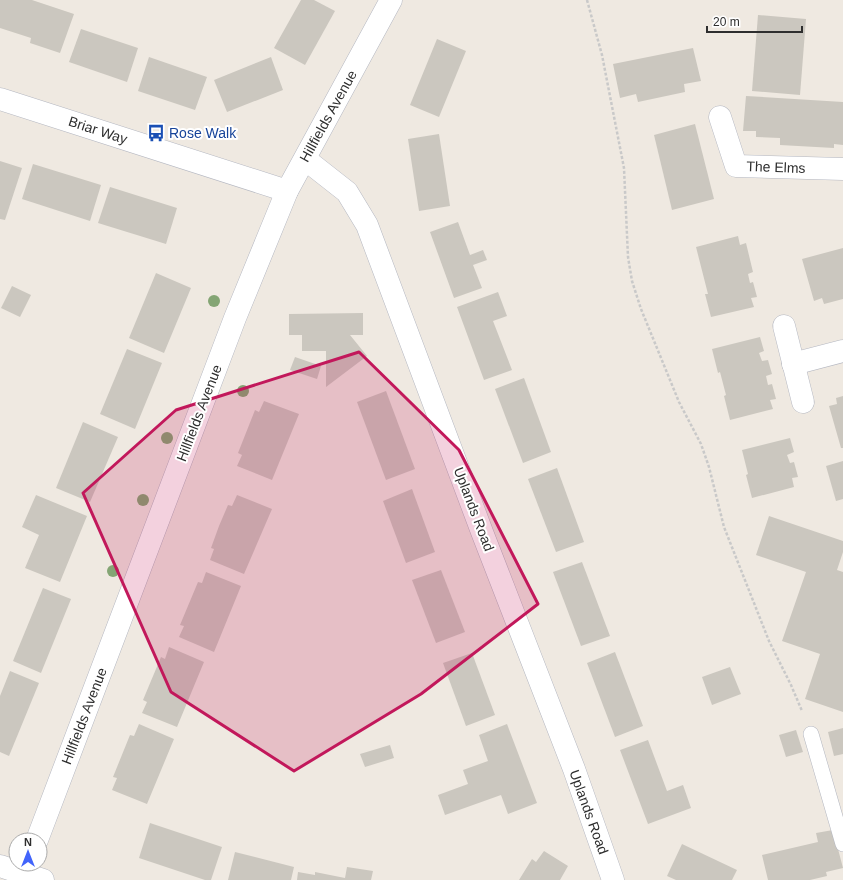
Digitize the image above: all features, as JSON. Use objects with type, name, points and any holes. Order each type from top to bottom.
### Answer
[{"type":"street","name":"Hillfields Avenue","points":[[40,832],[235,318],[287,190],[391,0]]},
{"type":"street","name":"Briar Way","points":[[0,99],[287,190]]},
{"type":"street","name":"The Elms","points":[[720,117],[736,166],[843,169]]},
{"type":"street","name":"Uplands Road","points":[[304,159],[347,192],[366,225],[482,532],[574,769],[613,880]]},
{"type":"street","points":[[784,326],[803,402]]},
{"type":"street","points":[[793,364],[843,351]]},
{"type":"street","points":[[0,866],[30,874]]},
{"type":"lane","points":[[812,734],[843,844]]},
{"type":"path","points":[[587,0],[602,55],[624,168],[628,257],[632,281],[641,309],[679,402],[701,444],[709,467],[724,528],[769,641],[791,685],[812,734]]},
{"type":"highlighted area","points":[[359,352],[459,450],[538,604],[421,694],[294,771],[171,692],[83,493],[176,410]]},
{"type":"building","points":[[0,0],[32,0],[74,14],[60,53],[30,43],[31,38],[0,28]]},
{"type":"building","points":[[301,0],[314,0],[335,11],[305,65],[274,48]]},
{"type":"building","points":[[758,15],[806,19],[800,95],[752,91]]},
{"type":"building","points":[[81,29],[138,48],[127,82],[69,62]]},
{"type":"building","points":[[437,39],[466,51],[439,117],[410,105]]},
{"type":"building","points":[[693,48],[701,81],[684,84],[685,92],[638,102],[636,94],[620,98],[613,64]]},
{"type":"building","points":[[149,57],[207,77],[195,110],[138,91]]},
{"type":"building","points":[[271,57],[283,90],[227,112],[214,80]]},
{"type":"building","points":[[746,96],[843,102],[843,145],[834,144],[834,148],[780,145],[780,138],[756,137],[756,131],[743,131]]},
{"type":"building","points":[[695,124],[714,199],[672,210],[654,135]]},
{"type":"building","points":[[439,134],[450,206],[419,211],[408,139]]},
{"type":"building","points":[[0,161],[22,168],[5,220],[0,219]]},
{"type":"building","points":[[33,164],[101,185],[90,221],[22,199]]},
{"type":"building","points":[[110,187],[177,208],[166,244],[98,223]]},
{"type":"building","points":[[458,222],[470,255],[483,250],[487,260],[473,265],[482,288],[454,298],[430,232]]},
{"type":"building","points":[[738,236],[740,245],[746,243],[753,272],[748,274],[750,283],[753,282],[757,297],[751,298],[754,307],[711,317],[705,294],[708,294],[696,247]]},
{"type":"building","points":[[843,248],[843,299],[824,304],[822,298],[814,301],[802,259]]},
{"type":"building","points":[[156,273],[191,288],[164,353],[129,338]]},
{"type":"building","points":[[12,286],[31,295],[20,317],[1,308]]},
{"type":"building","points":[[498,292],[507,316],[493,321],[512,370],[484,380],[457,307]]},
{"type":"building","points":[[363,313],[363,335],[350,335],[367,356],[326,387],[326,351],[302,351],[302,335],[289,335],[289,314]]},
{"type":"building","points":[[760,337],[764,351],[759,353],[762,361],[768,360],[772,374],[766,376],[768,385],[772,384],[776,399],[770,400],[773,409],[730,420],[724,396],[726,395],[720,372],[718,373],[712,349]]},
{"type":"building","points":[[127,349],[162,363],[135,429],[100,414]]},
{"type":"building","points":[[295,357],[321,366],[317,379],[290,370]]},
{"type":"building","points":[[524,378],[551,452],[523,463],[495,389]]},
{"type":"building","points":[[386,391],[415,469],[386,480],[357,402]]},
{"type":"building","points":[[843,396],[843,448],[841,448],[829,406],[837,404],[836,398]]},
{"type":"building","points":[[264,401],[299,414],[272,480],[237,466],[242,455],[238,453],[255,410],[259,412]]},
{"type":"building","points":[[83,422],[118,437],[90,502],[56,488]]},
{"type":"building","points":[[790,438],[794,452],[787,455],[790,463],[794,462],[798,477],[792,478],[794,487],[752,498],[742,450]]},
{"type":"building","points":[[843,461],[843,499],[836,501],[826,466]]},
{"type":"building","points":[[557,468],[584,542],[556,552],[528,479]]},
{"type":"building","points":[[412,489],[435,552],[406,563],[383,501]]},
{"type":"building","points":[[36,495],[87,516],[60,582],[25,568],[39,535],[22,527]]},
{"type":"building","points":[[237,495],[272,509],[244,574],[210,560],[214,549],[211,548],[219,526],[228,505],[232,506]]},
{"type":"building","points":[[769,516],[843,541],[843,552],[837,570],[843,572],[843,712],[805,699],[820,654],[782,641],[806,572],[756,555]]},
{"type":"building","points":[[582,562],[610,636],[581,646],[553,572]]},
{"type":"building","points":[[441,570],[465,632],[436,643],[412,580]]},
{"type":"building","points":[[206,572],[241,586],[214,652],[179,637],[184,626],[180,625],[198,582],[202,583]]},
{"type":"building","points":[[43,588],[71,599],[41,673],[13,661]]},
{"type":"building","points":[[169,647],[204,662],[177,727],[142,713],[147,702],[143,700],[161,657],[165,659]]},
{"type":"building","points":[[615,652],[643,726],[615,737],[587,663]]},
{"type":"building","points":[[472,653],[495,715],[466,726],[443,663]]},
{"type":"building","points":[[730,667],[741,694],[712,705],[702,677]]},
{"type":"building","points":[[10,671],[39,683],[9,756],[0,752],[0,696]]},
{"type":"building","points":[[139,724],[174,739],[147,804],[112,790],[117,778],[113,777],[130,735],[134,736]]},
{"type":"building","points":[[507,724],[537,803],[508,814],[501,795],[445,815],[438,795],[468,784],[463,770],[488,761],[479,735]]},
{"type":"building","points":[[843,728],[843,754],[834,756],[828,732]]},
{"type":"building","points":[[796,730],[803,752],[786,757],[779,735]]},
{"type":"building","points":[[648,740],[667,791],[683,785],[691,808],[648,824],[620,750]]},
{"type":"building","points":[[390,745],[394,758],[365,767],[360,754]]},
{"type":"building","points":[[150,823],[222,847],[211,880],[205,880],[139,858]]},
{"type":"building","points":[[833,830],[843,868],[826,872],[827,876],[810,880],[768,880],[762,855],[818,842],[816,833]]},
{"type":"building","points":[[682,844],[737,870],[732,880],[676,880],[667,876]]},
{"type":"building","points":[[544,851],[568,866],[560,880],[519,880],[532,859],[536,862]]},
{"type":"building","points":[[235,852],[294,867],[291,880],[228,880]]},
{"type":"building","points":[[347,867],[373,871],[371,880],[297,880],[298,872],[315,875],[315,872],[345,878]]},
{"type":"place","name":"Rose Walk","points":[[156,133]]}]
